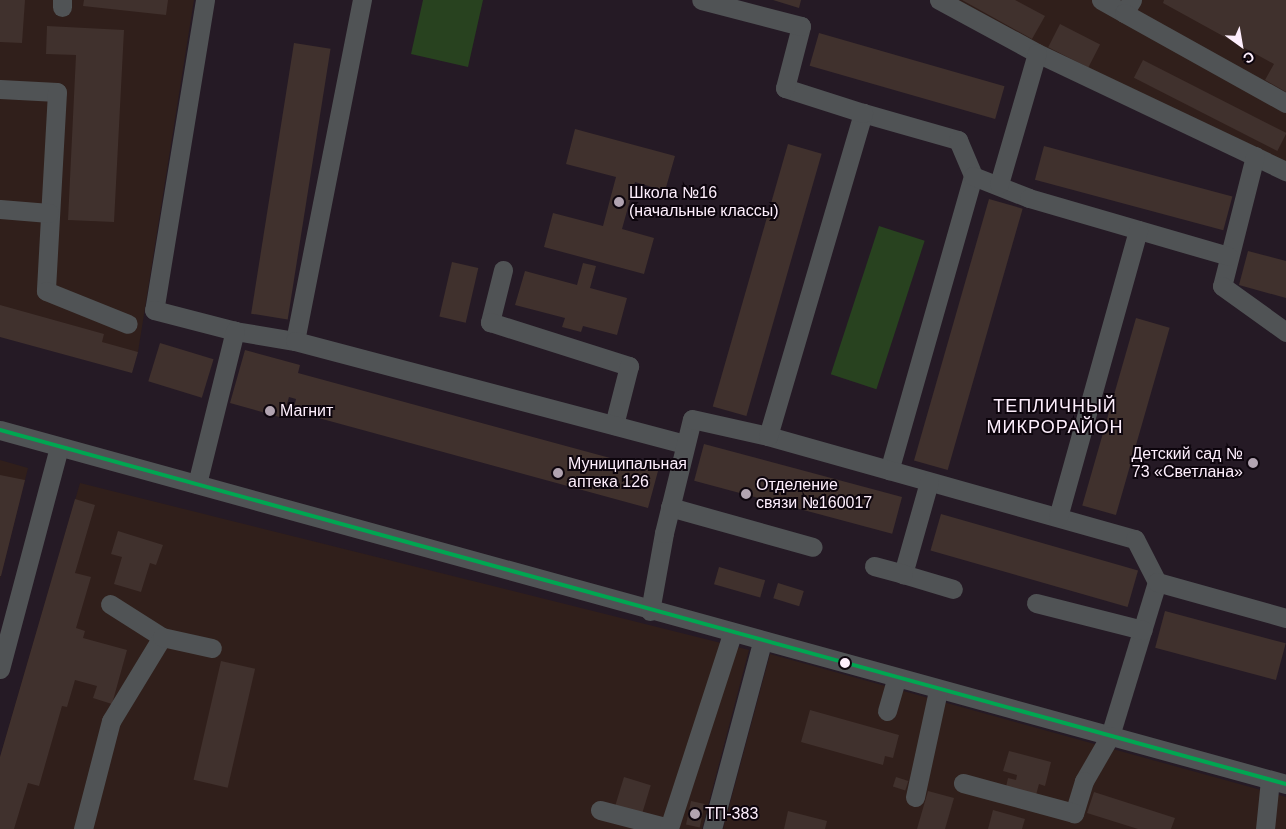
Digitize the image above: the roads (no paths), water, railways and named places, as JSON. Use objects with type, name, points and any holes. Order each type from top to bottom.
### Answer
[{"type":"street","points":[[205,0],[154,310],[235,332],[296,341],[685,444]]},
{"type":"street","points":[[296,341],[362,0]]},
{"type":"street","points":[[701,0],[801,26],[785,88],[958,140],[973,176],[888,470]]},
{"type":"street","points":[[939,0],[1037,53],[1286,171]]},
{"type":"street","points":[[1101,0],[1128,6],[1286,103]]},
{"type":"street","points":[[999,184],[1037,53]]},
{"type":"street","points":[[0,89],[57,92],[46,291],[128,324]]},
{"type":"street","points":[[768,436],[863,113]]},
{"type":"street","points":[[1255,156],[1228,256],[1222,286],[1286,332]]},
{"type":"street","points":[[973,176],[999,184],[1029,198],[1228,256]]},
{"type":"street","points":[[0,209],[49,213]]},
{"type":"street","points":[[1058,518],[1138,230]]},
{"type":"street","points":[[503,270],[490,322],[629,366],[614,425]]},
{"type":"street","points":[[198,484],[235,332]]},
{"type":"street","points":[[650,611],[670,507],[692,419],[768,436],[1135,539],[1157,582],[1110,736],[1084,781],[1074,813],[964,783]]},
{"type":"street","points":[[0,430],[732,634],[1278,782],[1265,829]]},
{"type":"street","points":[[0,669],[59,447]]},
{"type":"street","points":[[903,574],[929,482]]},
{"type":"street","points":[[670,507],[813,547]]},
{"type":"street","points":[[874,566],[953,589]]},
{"type":"street","points":[[1157,582],[1286,618]]},
{"type":"street","points":[[1036,602],[1143,630]]},
{"type":"street","points":[[110,604],[162,637],[212,648]]},
{"type":"street","points":[[600,810],[669,828],[732,634]]},
{"type":"street","points":[[83,829],[111,721],[162,637]]},
{"type":"street","points":[[712,829],[762,642]]},
{"type":"street","points":[[887,711],[896,679]]},
{"type":"street","points":[[915,797],[938,690]]},
{"type":"place","name":"Школа №16 (начальные классы)","points":[[619,202]]},
{"type":"place","name":"Магнит","points":[[270,411]]},
{"type":"place","name":"Детский сад № 73 «Светлана»","points":[[1253,463]]},
{"type":"place","name":"Муниципальная аптека 126","points":[[558,473]]},
{"type":"place","name":"Отделение связи №160017","points":[[746,494]]},
{"type":"place","name":"ТП-383","points":[[695,814]]},
{"type":"district","name":"ТЕПЛИЧНЫЙ МИКРОРАЙОН","points":[[1055,417]]}]
